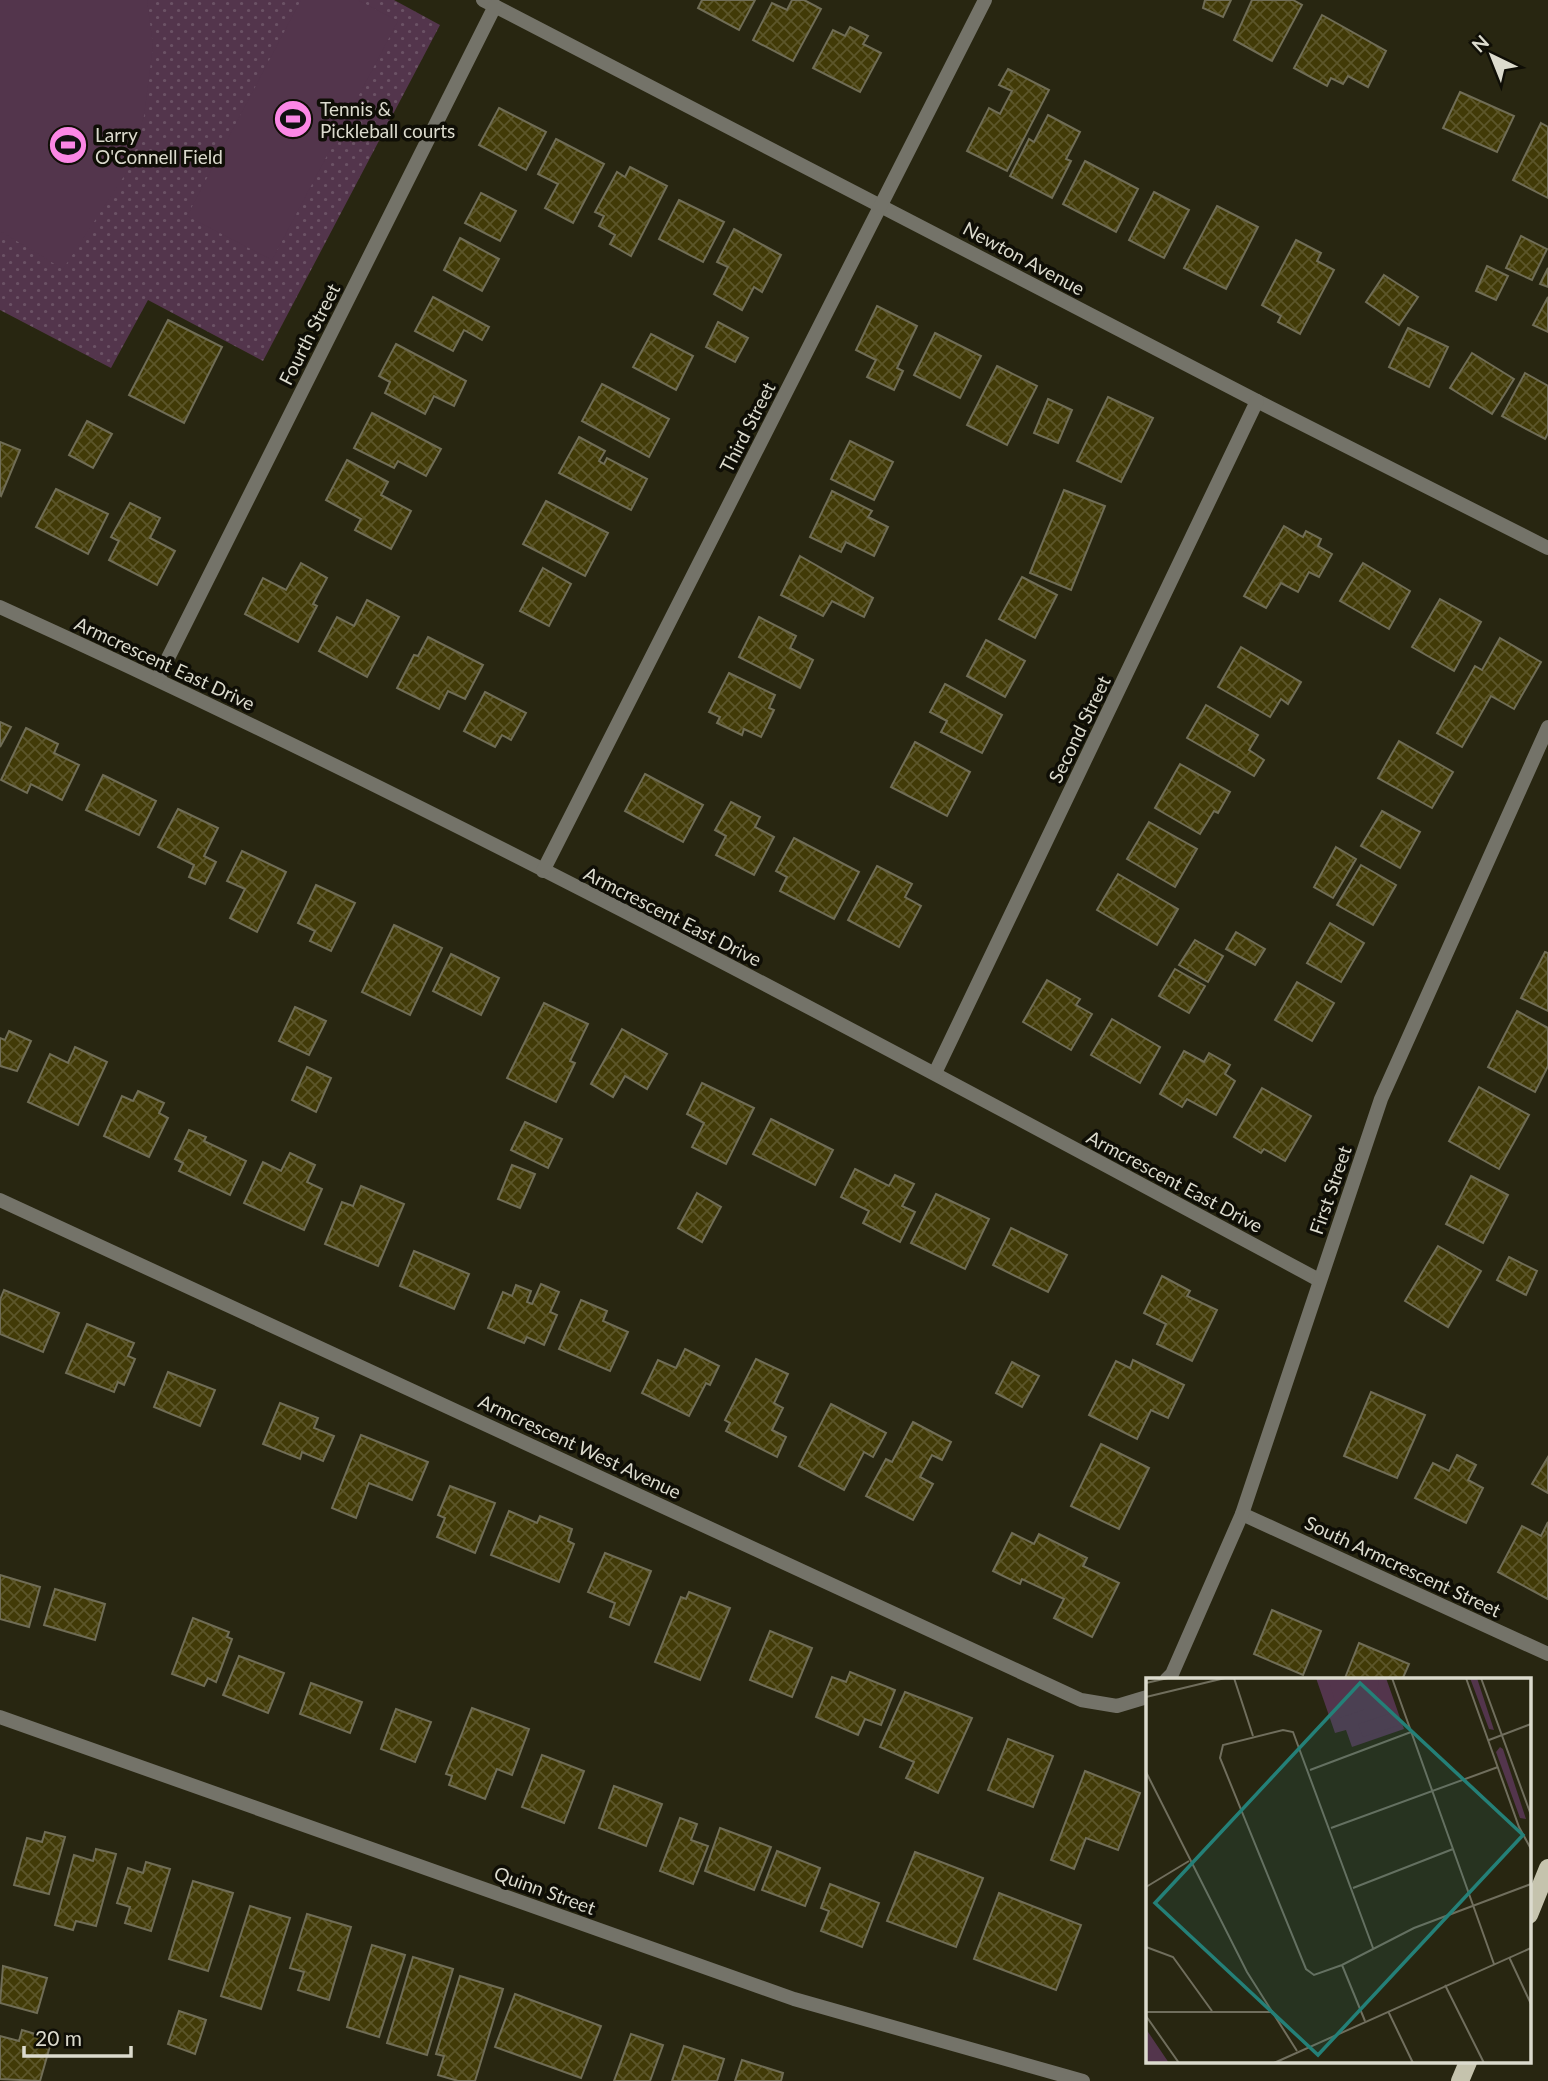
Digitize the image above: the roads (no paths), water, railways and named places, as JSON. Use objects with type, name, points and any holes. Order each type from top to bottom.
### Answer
[{"type":"main road","points":[[1530,1913],[1548,1868]]},
{"type":"main road","points":[[1460,2081],[1467,2064]]},
{"type":"street","name":"Third Street","points":[[543,871],[985,0]]},
{"type":"street","name":"Newton Avenue","points":[[489,3],[1257,401],[1548,548]]},
{"type":"street","name":"Fourth Street","points":[[158,678],[489,3]]},
{"type":"street","name":"Second Street","points":[[935,1073],[1257,401]]},
{"type":"street","name":"Armcrescent East Drive","points":[[0,607],[158,678],[543,871],[935,1073],[1318,1280]]},
{"type":"street","name":"First Street","points":[[1169,1677],[1242,1514],[1318,1280],[1381,1099],[1548,727]]},
{"type":"street","name":"Armcrescent West Avenue","points":[[0,1200],[1082,1700],[1117,1706],[1146,1697]]},
{"type":"street","name":"South Armcrescent Street","points":[[1242,1514],[1548,1654]]},
{"type":"street","name":"Quinn Street","points":[[0,1717],[794,1999],[1083,2081]]},
{"type":"place","name":"Tennis & Pickleball courts","points":[[293,119]]},
{"type":"place","name":"Larry O'Connell Field","points":[[68,145]]}]
